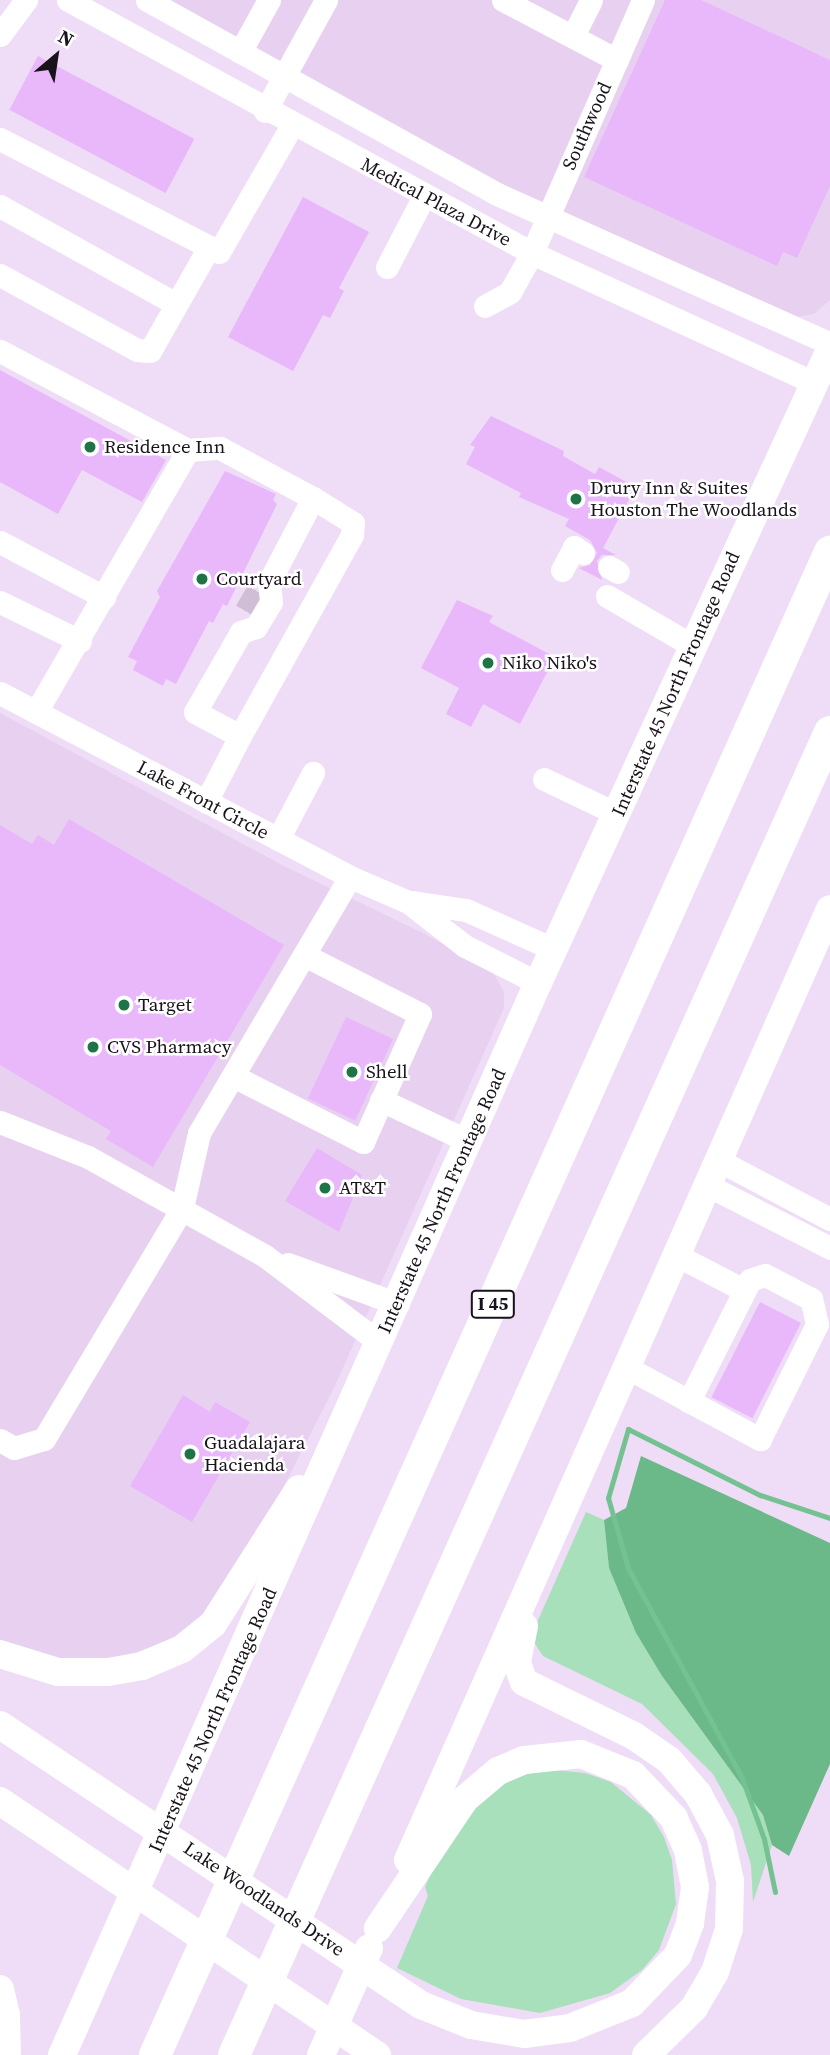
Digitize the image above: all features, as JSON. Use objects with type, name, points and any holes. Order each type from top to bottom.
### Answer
[{"type":"highway","name":"I 45","points":[[155,2055],[830,552]]},
{"type":"highway","points":[[234,2055],[830,732]]},
{"type":"main road","name":"Interstate 45 North Frontage Road","points":[[62,2055],[398,1304],[553,949],[830,350]]},
{"type":"main road","points":[[321,2055],[830,909]]},
{"type":"main road","points":[[0,1654],[58,1672],[108,1672],[142,1666],[182,1649],[213,1624],[238,1590],[357,1394]]},
{"type":"main road","points":[[536,1572],[517,1663],[524,1682],[634,1736],[669,1760],[698,1794],[720,1835],[730,1881],[729,1929],[715,1972],[694,2008],[646,2055]]},
{"type":"main road","name":"Lake Woodlands Drive","points":[[0,1725],[84,1778],[421,2006],[471,2025],[524,2034],[570,2028],[632,2003],[678,1955],[690,1923],[695,1886],[688,1850],[674,1818],[651,1789],[610,1763],[581,1754],[524,1760],[498,1771],[465,1799],[378,1928]]},
{"type":"main road","points":[[0,1801],[377,2055]]},
{"type":"main road","points":[[0,1989],[6,2015],[7,2055]]},
{"type":"street","points":[[0,35],[26,0]]},
{"type":"street","name":"Medical Plaza Drive","points":[[68,0],[265,111],[533,253],[814,383]]},
{"type":"street","name":"Medical Plaza Drive","points":[[147,0],[548,219],[830,344]]},
{"type":"street","points":[[240,52],[269,0]]},
{"type":"street","points":[[265,111],[326,0]]},
{"type":"street","points":[[503,0],[527,6],[617,60]]},
{"type":"street","points":[[573,36],[591,0]]},
{"type":"street","name":"Southwood","points":[[485,306],[510,292],[533,253],[643,0]]},
{"type":"street","points":[[0,139],[219,253],[292,125]]},
{"type":"street","points":[[387,267],[424,196]]},
{"type":"street","points":[[0,206],[176,304]]},
{"type":"street","points":[[0,275],[137,350],[150,351],[208,249]]},
{"type":"street","points":[[0,351],[188,450],[220,448],[313,498],[353,523],[352,535],[206,802]]},
{"type":"street","points":[[36,712],[80,641],[188,450]]},
{"type":"street","points":[[240,736],[195,712],[243,622],[256,627],[271,602],[264,586],[313,498]]},
{"type":"street","points":[[0,542],[104,597]]},
{"type":"street","points":[[562,569],[574,547],[583,552]]},
{"type":"street","points":[[607,596],[693,646]]},
{"type":"street","points":[[0,602],[80,641]]},
{"type":"street","name":"Lake Front Circle","points":[[0,693],[350,877],[408,902],[465,946],[538,983]]},
{"type":"street","points":[[278,839],[313,773]]},
{"type":"street","points":[[544,779],[617,814]]},
{"type":"street","points":[[0,1440],[14,1448],[44,1439],[182,1208],[199,1133],[350,877]]},
{"type":"street","name":"Lake Front Circle","points":[[408,902],[466,910],[553,949]]},
{"type":"street","points":[[233,1076],[363,1142],[420,1014],[304,955]]},
{"type":"street","points":[[381,1100],[468,1141]]},
{"type":"street","points":[[0,1122],[89,1157],[265,1256],[380,1343]]},
{"type":"street","points":[[713,1172],[830,1219]]},
{"type":"street","points":[[713,1172],[830,1248]]},
{"type":"street","points":[[676,1255],[742,1289]]},
{"type":"street","points":[[265,1256],[398,1304]]},
{"type":"street","points":[[626,1367],[689,1401],[760,1439],[817,1324],[811,1299],[765,1275],[750,1280],[742,1289],[689,1401]]},
{"type":"shaded area","points":[[163,0],[830,0],[830,300],[814,314],[796,317],[513,190]]},
{"type":"shaded area","points":[[0,713],[284,866],[425,934],[493,972],[504,992],[504,1008],[334,1388],[243,1566],[198,1621],[167,1642],[104,1662],[57,1658],[0,1640]]},
{"type":"green space","points":[[641,1456],[830,1543],[830,1764],[789,1856],[772,1845],[763,1815],[662,1676],[636,1633],[609,1568],[604,1520],[626,1508]]},
{"type":"green space","points":[[586,1512],[604,1520],[609,1568],[636,1633],[662,1676],[763,1815],[772,1845],[753,1902],[751,1865],[737,1818],[713,1774],[642,1704],[543,1656],[535,1644],[535,1627]]},
{"type":"green space","points":[[555,1770],[585,1773],[611,1782],[651,1815],[664,1837],[672,1860],[676,1904],[659,1950],[642,1970],[610,1993],[540,2013],[461,1999],[397,1968],[428,1896],[425,1887],[445,1841],[476,1804],[499,1786],[527,1774]]},
{"type":"building","points":[[665,0],[701,0],[830,60],[830,186],[797,258],[783,252],[777,266],[584,177]]},
{"type":"building","points":[[38,56],[194,139],[166,193],[9,110]]},
{"type":"building","points":[[303,197],[369,232],[339,288],[344,291],[330,318],[323,315],[293,371],[228,337]]},
{"type":"building","name":"Residence Inn","points":[[0,370],[166,460],[142,502],[82,470],[58,514],[0,482]]},
{"type":"building","name":"Drury Inn & Suites Houston The Woodlands","points":[[491,416],[564,451],[563,456],[595,474],[599,467],[630,484],[627,490],[632,494],[603,548],[616,555],[602,555],[597,561],[602,580],[579,568],[590,565],[597,553],[590,540],[565,526],[569,519],[519,497],[521,493],[466,464],[475,447],[470,445]]},
{"type":"building","name":"Courtyard","points":[[225,471],[276,494],[273,500],[277,504],[227,606],[223,604],[213,623],[209,621],[176,684],[166,679],[163,686],[133,670],[137,661],[128,657],[160,597],[157,591]]},
{"type":"building","name":"Niko Niko's","points":[[457,600],[493,616],[489,622],[555,657],[520,724],[483,704],[471,727],[446,714],[459,688],[421,668]]},
{"type":"building","name":"Target","points":[[69,819],[284,945],[153,1167],[106,1139],[111,1131],[0,1065],[0,825],[32,844],[38,835],[54,845]]},
{"type":"building","name":"Shell","points":[[346,1017],[393,1039],[355,1121],[308,1099]]},
{"type":"building","name":"AT&T","points":[[317,1148],[362,1175],[339,1232],[285,1201]]},
{"type":"building","points":[[760,1302],[801,1323],[752,1418],[711,1397]]},
{"type":"building","name":"Guadalajara Hacienda","points":[[183,1395],[210,1412],[215,1402],[250,1422],[192,1522],[130,1486]]},
{"type":"waterway","points":[[775,1892],[764,1839],[742,1778],[628,1568],[608,1498],[628,1429],[760,1495],[830,1518]]},
{"type":"tunnel","points":[[246,611],[258,590]]},
{"type":"place","name":"Residence Inn","points":[[90,447]]},
{"type":"place","name":"Drury Inn & Suites Houston The Woodlands","points":[[576,499]]},
{"type":"place","name":"Courtyard","points":[[202,579]]},
{"type":"place","name":"Niko Niko's","points":[[488,663]]},
{"type":"place","name":"Target","points":[[124,1005]]},
{"type":"place","name":"CVS Pharmacy","points":[[93,1047]]},
{"type":"place","name":"Shell","points":[[352,1072]]},
{"type":"place","name":"AT&T","points":[[325,1188]]},
{"type":"place","name":"Guadalajara Hacienda","points":[[190,1454]]}]
